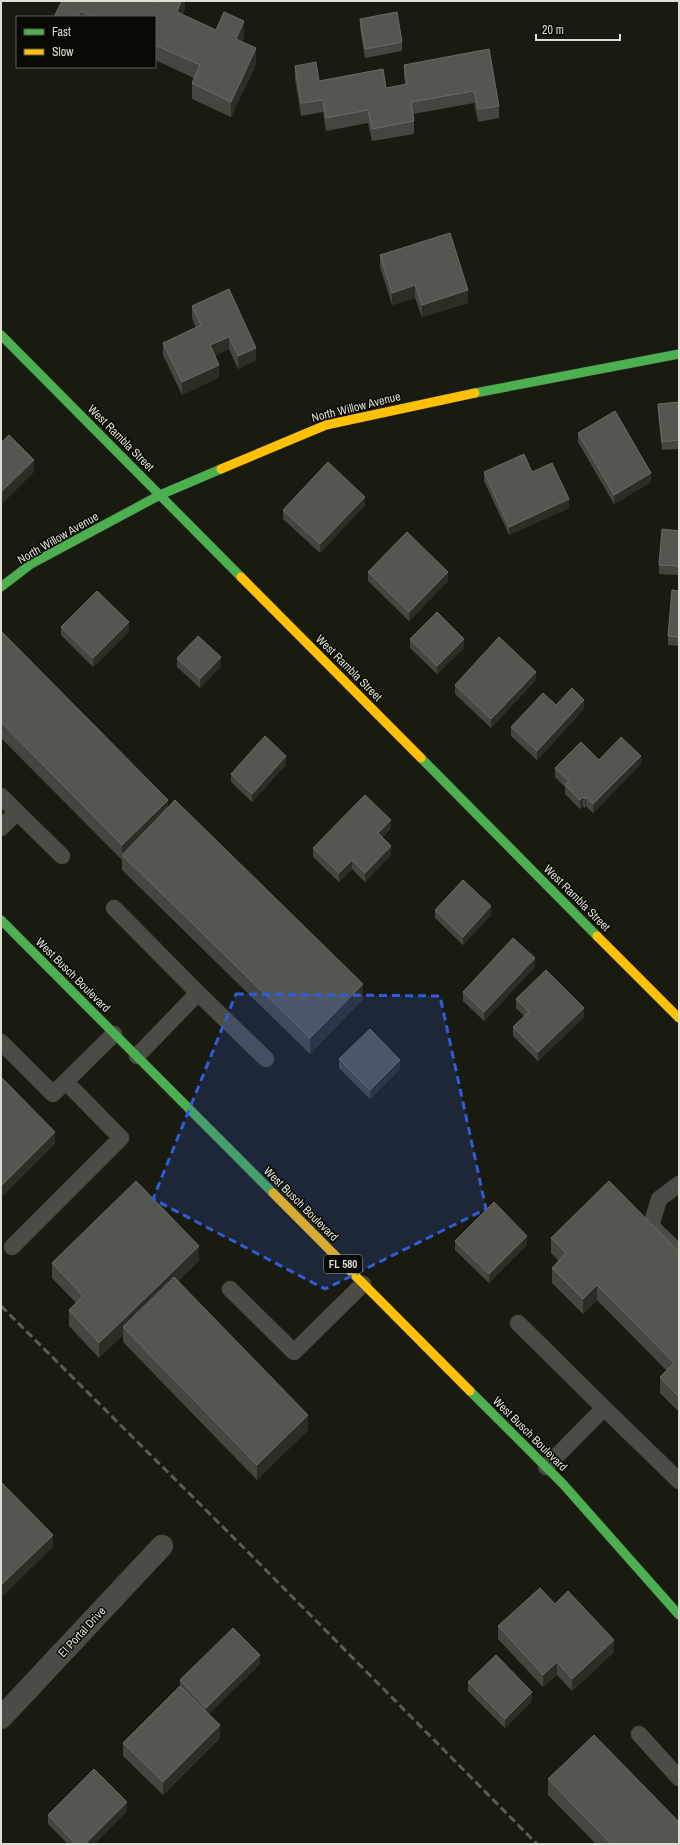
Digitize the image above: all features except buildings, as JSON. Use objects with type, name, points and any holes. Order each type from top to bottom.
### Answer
[{"type":"street","name":"West Rambla Street","points":[[1,335],[679,1018]]},
{"type":"street","name":"North Willow Avenue","points":[[1,587],[31,564],[160,495],[326,425],[405,407],[679,354]]},
{"type":"street","name":"West Busch Boulevard","points":[[1,920],[546,1467],[679,1615]]},
{"type":"street","name":"El Portal Drive","points":[[1,1718],[162,1546]]},
{"type":"lane","points":[[1,796],[62,856]]},
{"type":"lane","points":[[1,828],[17,812]]},
{"type":"lane","points":[[114,908],[266,1059]]},
{"type":"lane","points":[[137,1056],[198,993]]},
{"type":"lane","points":[[1,1042],[54,1094],[114,1034]]},
{"type":"lane","points":[[12,1247],[121,1138],[66,1082]]},
{"type":"lane","points":[[679,1184],[659,1199],[651,1226],[679,1253]]},
{"type":"lane","points":[[230,1289],[294,1352],[363,1284]]},
{"type":"lane","points":[[518,1323],[679,1481]]},
{"type":"lane","points":[[546,1467],[604,1408]]},
{"type":"lane","points":[[639,1734],[679,1778]]},
{"type":"highlighted area","points":[[236,994],[440,996],[486,1209],[325,1289],[153,1199]]},
{"type":"railway","points":[[1,1306],[243,1547],[537,1844]]},
{"type":"traffic: fast","points":[[1,335],[241,577]]},
{"type":"traffic: fast","points":[[475,393],[679,354]]},
{"type":"traffic: fast","points":[[1,587],[31,564],[160,495],[221,469]]},
{"type":"traffic: fast","points":[[421,758],[597,936]]},
{"type":"traffic: fast","points":[[1,920],[273,1193]]},
{"type":"traffic: fast","points":[[470,1391],[563,1484],[679,1615]]},
{"type":"traffic: slow","points":[[221,469],[326,425],[475,393]]},
{"type":"traffic: slow","points":[[241,577],[421,758]]},
{"type":"traffic: slow","points":[[597,936],[679,1018]]},
{"type":"traffic: slow","points":[[273,1193],[470,1391]]}]
